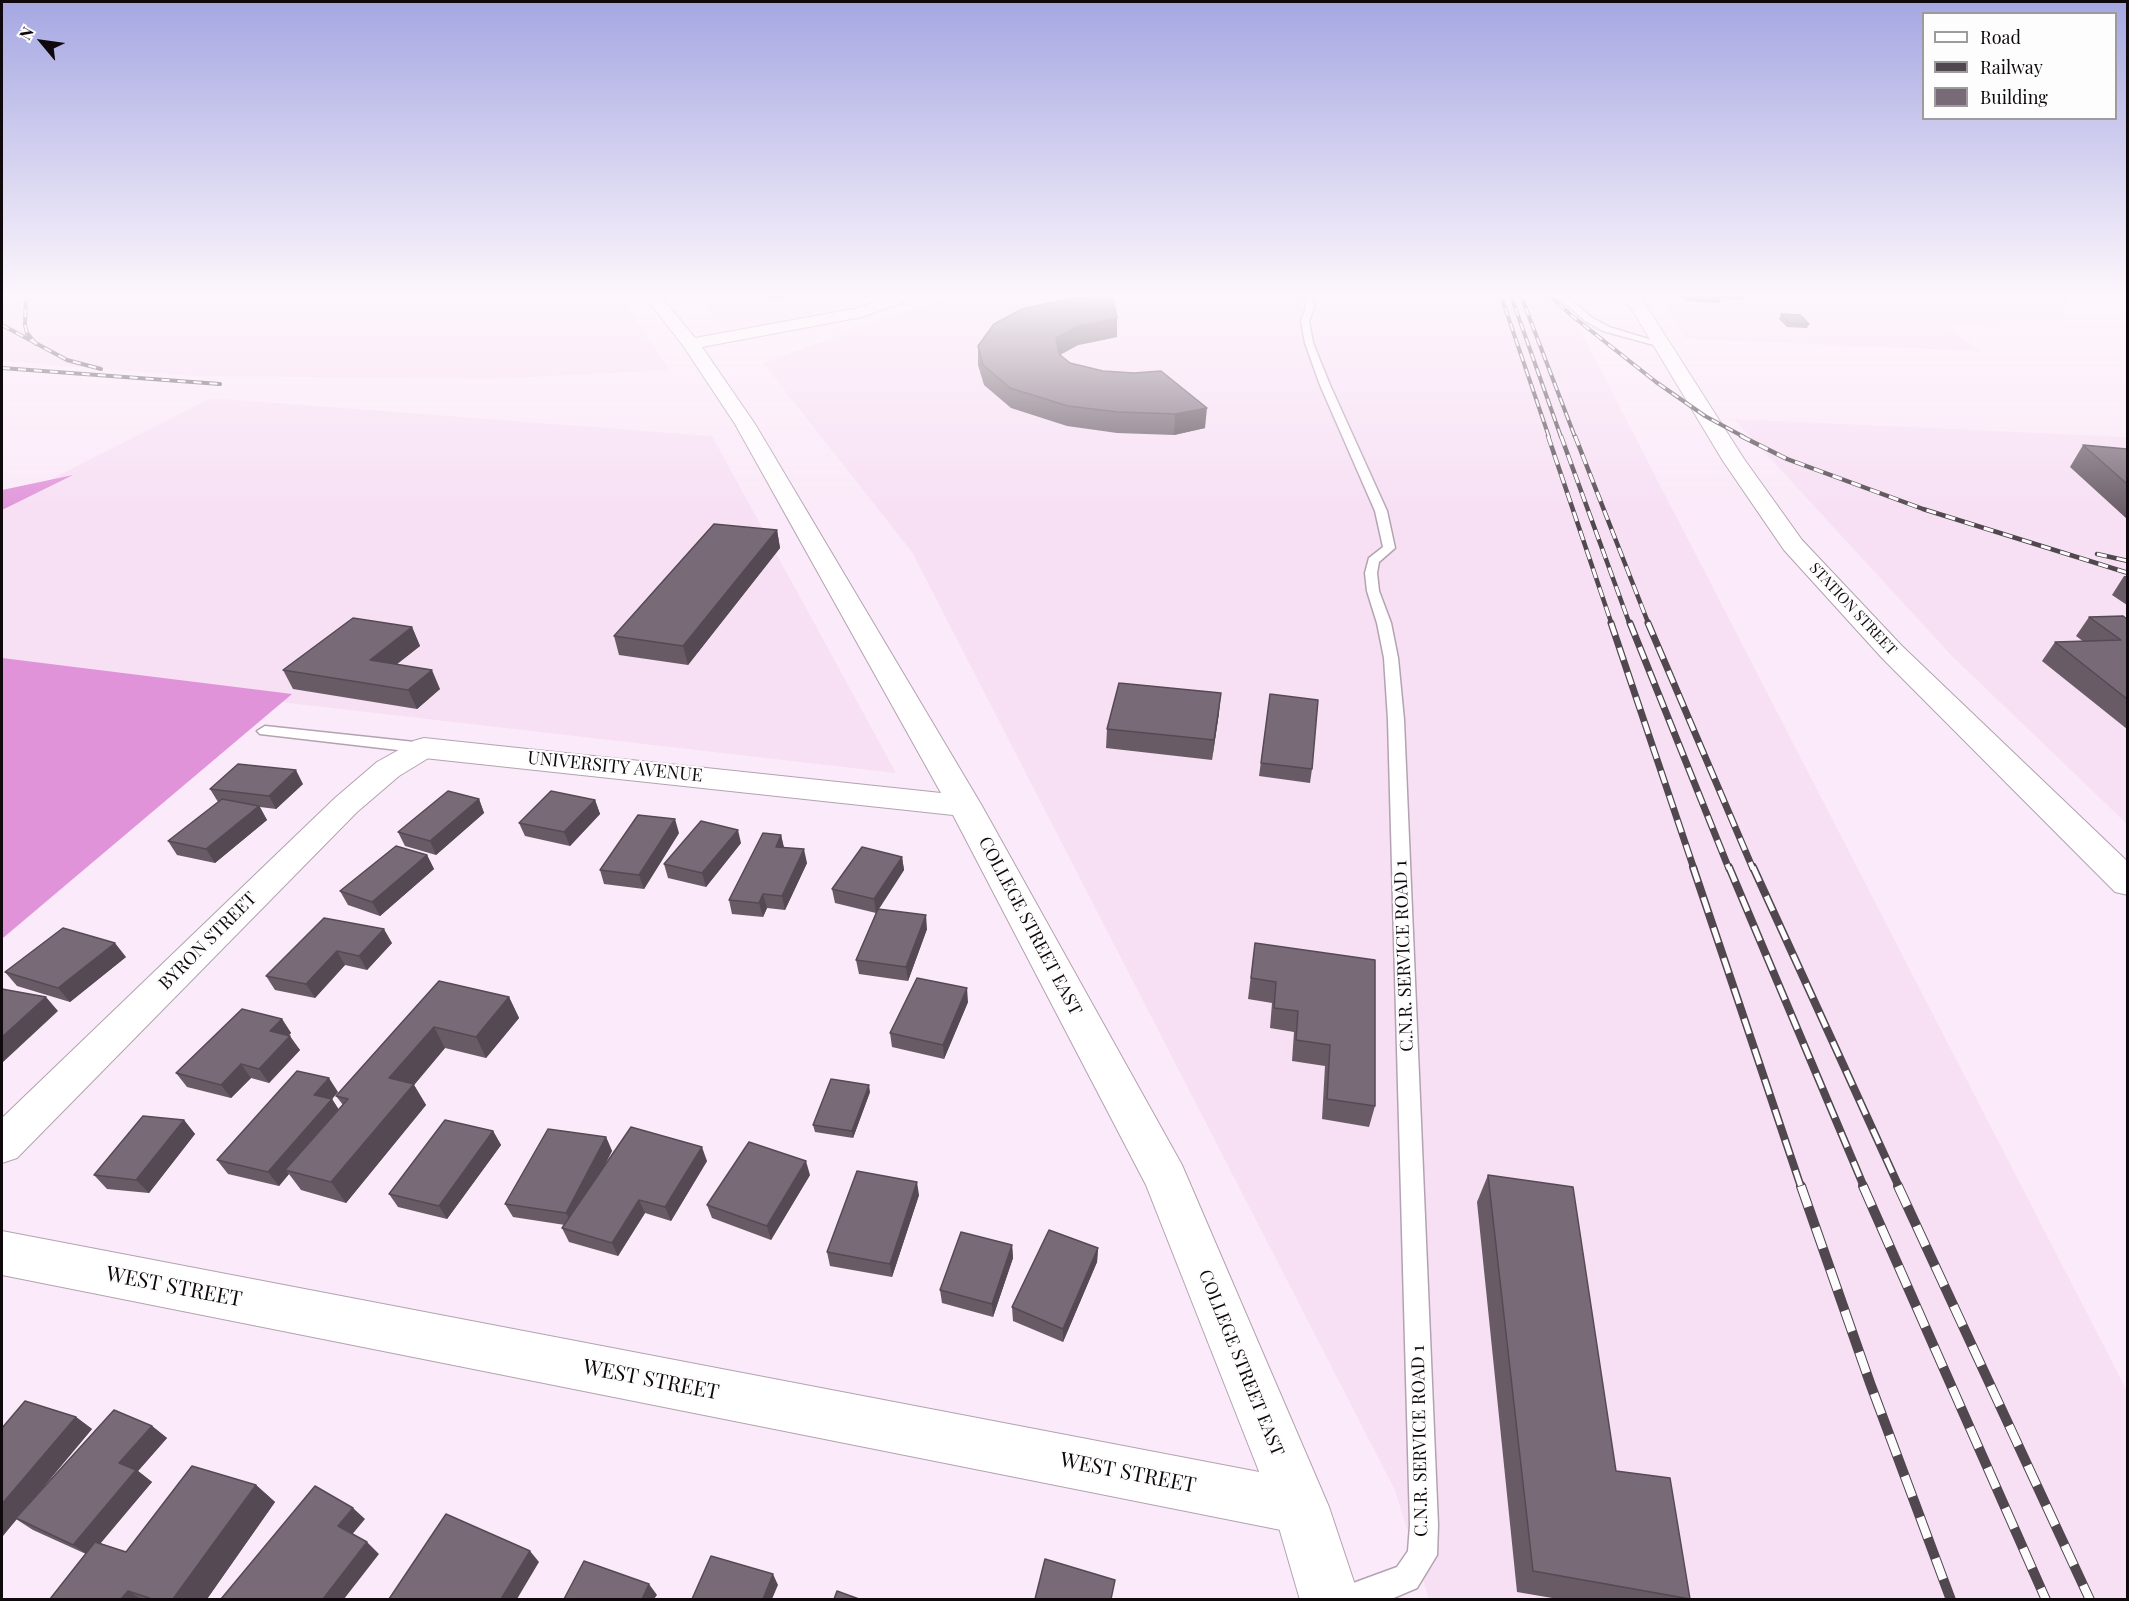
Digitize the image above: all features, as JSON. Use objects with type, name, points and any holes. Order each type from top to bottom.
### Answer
[{"type":"street","name":"COLLEGE STREET EAST","points":[[707,368],[745,424],[965,806],[1166,1179],[1301,1507],[1330,1599]]},
{"type":"street","name":"STATION STREET","points":[[1676,368],[1734,461],[1793,545],[1892,652],[2127,883]]},
{"type":"street","name":"UNIVERSITY AVENUE","points":[[424,748],[965,806]]},
{"type":"street","name":"BYRON STREET","points":[[2,1145],[346,805],[388,769],[424,748]]},
{"type":"street","name":"WEST STREET","points":[[2,1253],[1301,1507]]},
{"type":"lane","name":"C.N.R. SERVICE ROAD 1","points":[[1318,368],[1381,511],[1389,549],[1373,561],[1371,573],[1373,591],[1384,623],[1391,658],[1396,720],[1424,1525],[1422,1555],[1407,1578],[1348,1599]]},
{"type":"lane","name":"UNIVERSITY AVENUE","points":[[265,731],[424,748]]},
{"type":"shaded area","points":[[87,368],[668,368],[670,370],[494,379],[193,376]]},
{"type":"shaded area","points":[[767,368],[1600,368],[2127,1391],[2127,1599],[1429,1599],[1395,1490],[912,552]]},
{"type":"shaded area","points":[[211,398],[712,436],[896,773],[2,670],[2,504]]},
{"type":"shaded area","points":[[1734,419],[2127,437],[2127,824],[1952,656]]},
{"type":"shaded area","points":[[73,475],[2,510],[2,490]]},
{"type":"shaded area","points":[[2,658],[292,694],[3,938]]},
{"type":"building","points":[[986,368],[1089,368],[1134,373],[1161,371],[1207,408],[1175,414],[1118,412],[1068,406],[1010,388]]},
{"type":"building","points":[[2083,445],[2127,449],[2127,484]]},
{"type":"building","points":[[714,524],[777,530],[683,646],[614,636]]},
{"type":"building","points":[[2123,616],[2127,619],[2127,699],[2055,642],[2121,640],[2089,617]]},
{"type":"building","points":[[353,618],[412,627],[370,660],[432,670],[408,690],[283,670]]},
{"type":"building","points":[[1119,683],[1221,693],[1214,740],[1107,729]]},
{"type":"building","points":[[1270,694],[1318,700],[1312,769],[1261,763]]},
{"type":"building","points":[[238,764],[296,770],[269,796],[210,789]]},
{"type":"building","points":[[448,791],[479,799],[430,841],[398,832]]},
{"type":"building","points":[[551,791],[595,800],[564,832],[519,823]]},
{"type":"building","points":[[222,799],[259,806],[206,849],[168,841]]},
{"type":"building","points":[[638,815],[675,819],[639,875],[600,870]]},
{"type":"building","points":[[701,821],[738,830],[702,873],[664,864]]},
{"type":"building","points":[[763,833],[781,835],[776,847],[804,849],[782,896],[763,894],[759,903],[729,900]]},
{"type":"building","points":[[396,846],[427,855],[372,902],[340,891]]},
{"type":"building","points":[[862,847],[902,857],[874,899],[832,889]]},
{"type":"building","points":[[878,909],[926,915],[906,967],[856,960]]},
{"type":"building","points":[[324,918],[384,929],[359,956],[337,951],[306,984],[266,976]]},
{"type":"building","points":[[63,928],[115,943],[58,988],[5,972]]},
{"type":"building","points":[[1255,943],[1375,960],[1375,1106],[1327,1099],[1330,1045],[1296,1040],[1298,1011],[1274,1008],[1276,982],[1251,978]]},
{"type":"building","points":[[917,978],[967,988],[943,1045],[890,1033]]},
{"type":"building","points":[[439,981],[509,997],[476,1037],[434,1027],[389,1078],[414,1084],[331,1182],[285,1170],[348,1099],[336,1096]]},
{"type":"building","points":[[2,989],[46,997],[2,1037]]},
{"type":"building","points":[[242,1009],[282,1019],[270,1031],[290,1036],[259,1069],[241,1064],[221,1085],[176,1073]]},
{"type":"building","points":[[297,1071],[329,1078],[314,1095],[332,1099],[268,1172],[217,1160]]},
{"type":"building","points":[[831,1079],[869,1085],[852,1131],[813,1125]]},
{"type":"building","points":[[143,1116],[184,1120],[136,1180],[94,1175]]},
{"type":"building","points":[[445,1120],[493,1131],[439,1206],[389,1194]]},
{"type":"building","points":[[631,1127],[702,1147],[665,1207],[639,1200],[612,1243],[562,1228]]},
{"type":"building","points":[[548,1129],[606,1137],[566,1213],[505,1204]]},
{"type":"building","points":[[749,1142],[806,1161],[767,1226],[707,1205]]},
{"type":"building","points":[[857,1171],[917,1182],[890,1264],[827,1252]]},
{"type":"building","points":[[1488,1175],[1573,1187],[1616,1471],[1670,1478],[1690,1599],[1533,1571]]},
{"type":"building","points":[[1049,1230],[1098,1248],[1063,1329],[1012,1307]]},
{"type":"building","points":[[961,1232],[1012,1245],[992,1304],[940,1290]]},
{"type":"building","points":[[25,1401],[76,1417],[2,1504],[2,1428]]},
{"type":"building","points":[[114,1410],[152,1426],[119,1463],[136,1470],[73,1545],[16,1518]]},
{"type":"building","points":[[192,1466],[256,1485],[173,1599],[152,1599],[128,1591],[121,1599],[50,1599],[95,1542],[126,1552]]},
{"type":"building","points":[[315,1486],[353,1508],[338,1526],[367,1542],[323,1599],[221,1599]]},
{"type":"building","points":[[446,1514],[530,1551],[501,1599],[389,1599]]},
{"type":"building","points":[[711,1556],[773,1574],[763,1599],[692,1599]]},
{"type":"building","points":[[1045,1559],[1115,1580],[1111,1599],[1035,1599]]},
{"type":"building","points":[[584,1561],[649,1584],[642,1599],[564,1599]]},
{"type":"building","points":[[837,1591],[859,1599],[834,1599]]},
{"type":"railway","points":[[2,368],[220,384]]},
{"type":"railway","points":[[96,368],[101,369]]},
{"type":"railway","points":[[1525,368],[1549,437]]},
{"type":"railway","points":[[1536,368],[1561,437]]},
{"type":"railway","points":[[1549,368],[1575,437]]},
{"type":"railway","points":[[1638,368],[1705,416],[1744,437]]},
{"type":"railway","points":[[1548,436],[1612,625]]},
{"type":"railway","points":[[1561,436],[1630,625]]},
{"type":"railway","points":[[1575,436],[1649,625]]},
{"type":"railway","points":[[1741,436],[1787,459],[1923,509],[2128,573]]},
{"type":"railway","points":[[2097,554],[2128,561]]},
{"type":"railway","points":[[1611,623],[1694,869]]},
{"type":"railway","points":[[1630,623],[1729,869]]},
{"type":"railway","points":[[1648,623],[1753,869]]},
{"type":"railway","points":[[1693,867],[1801,1187]]},
{"type":"railway","points":[[1729,867],[1864,1187]]},
{"type":"railway","points":[[1753,867],[1899,1187]]},
{"type":"railway","points":[[1801,1186],[1870,1383],[1951,1600]]},
{"type":"railway","points":[[1863,1186],[2046,1600]]},
{"type":"railway","points":[[1898,1186],[2090,1600]]}]
